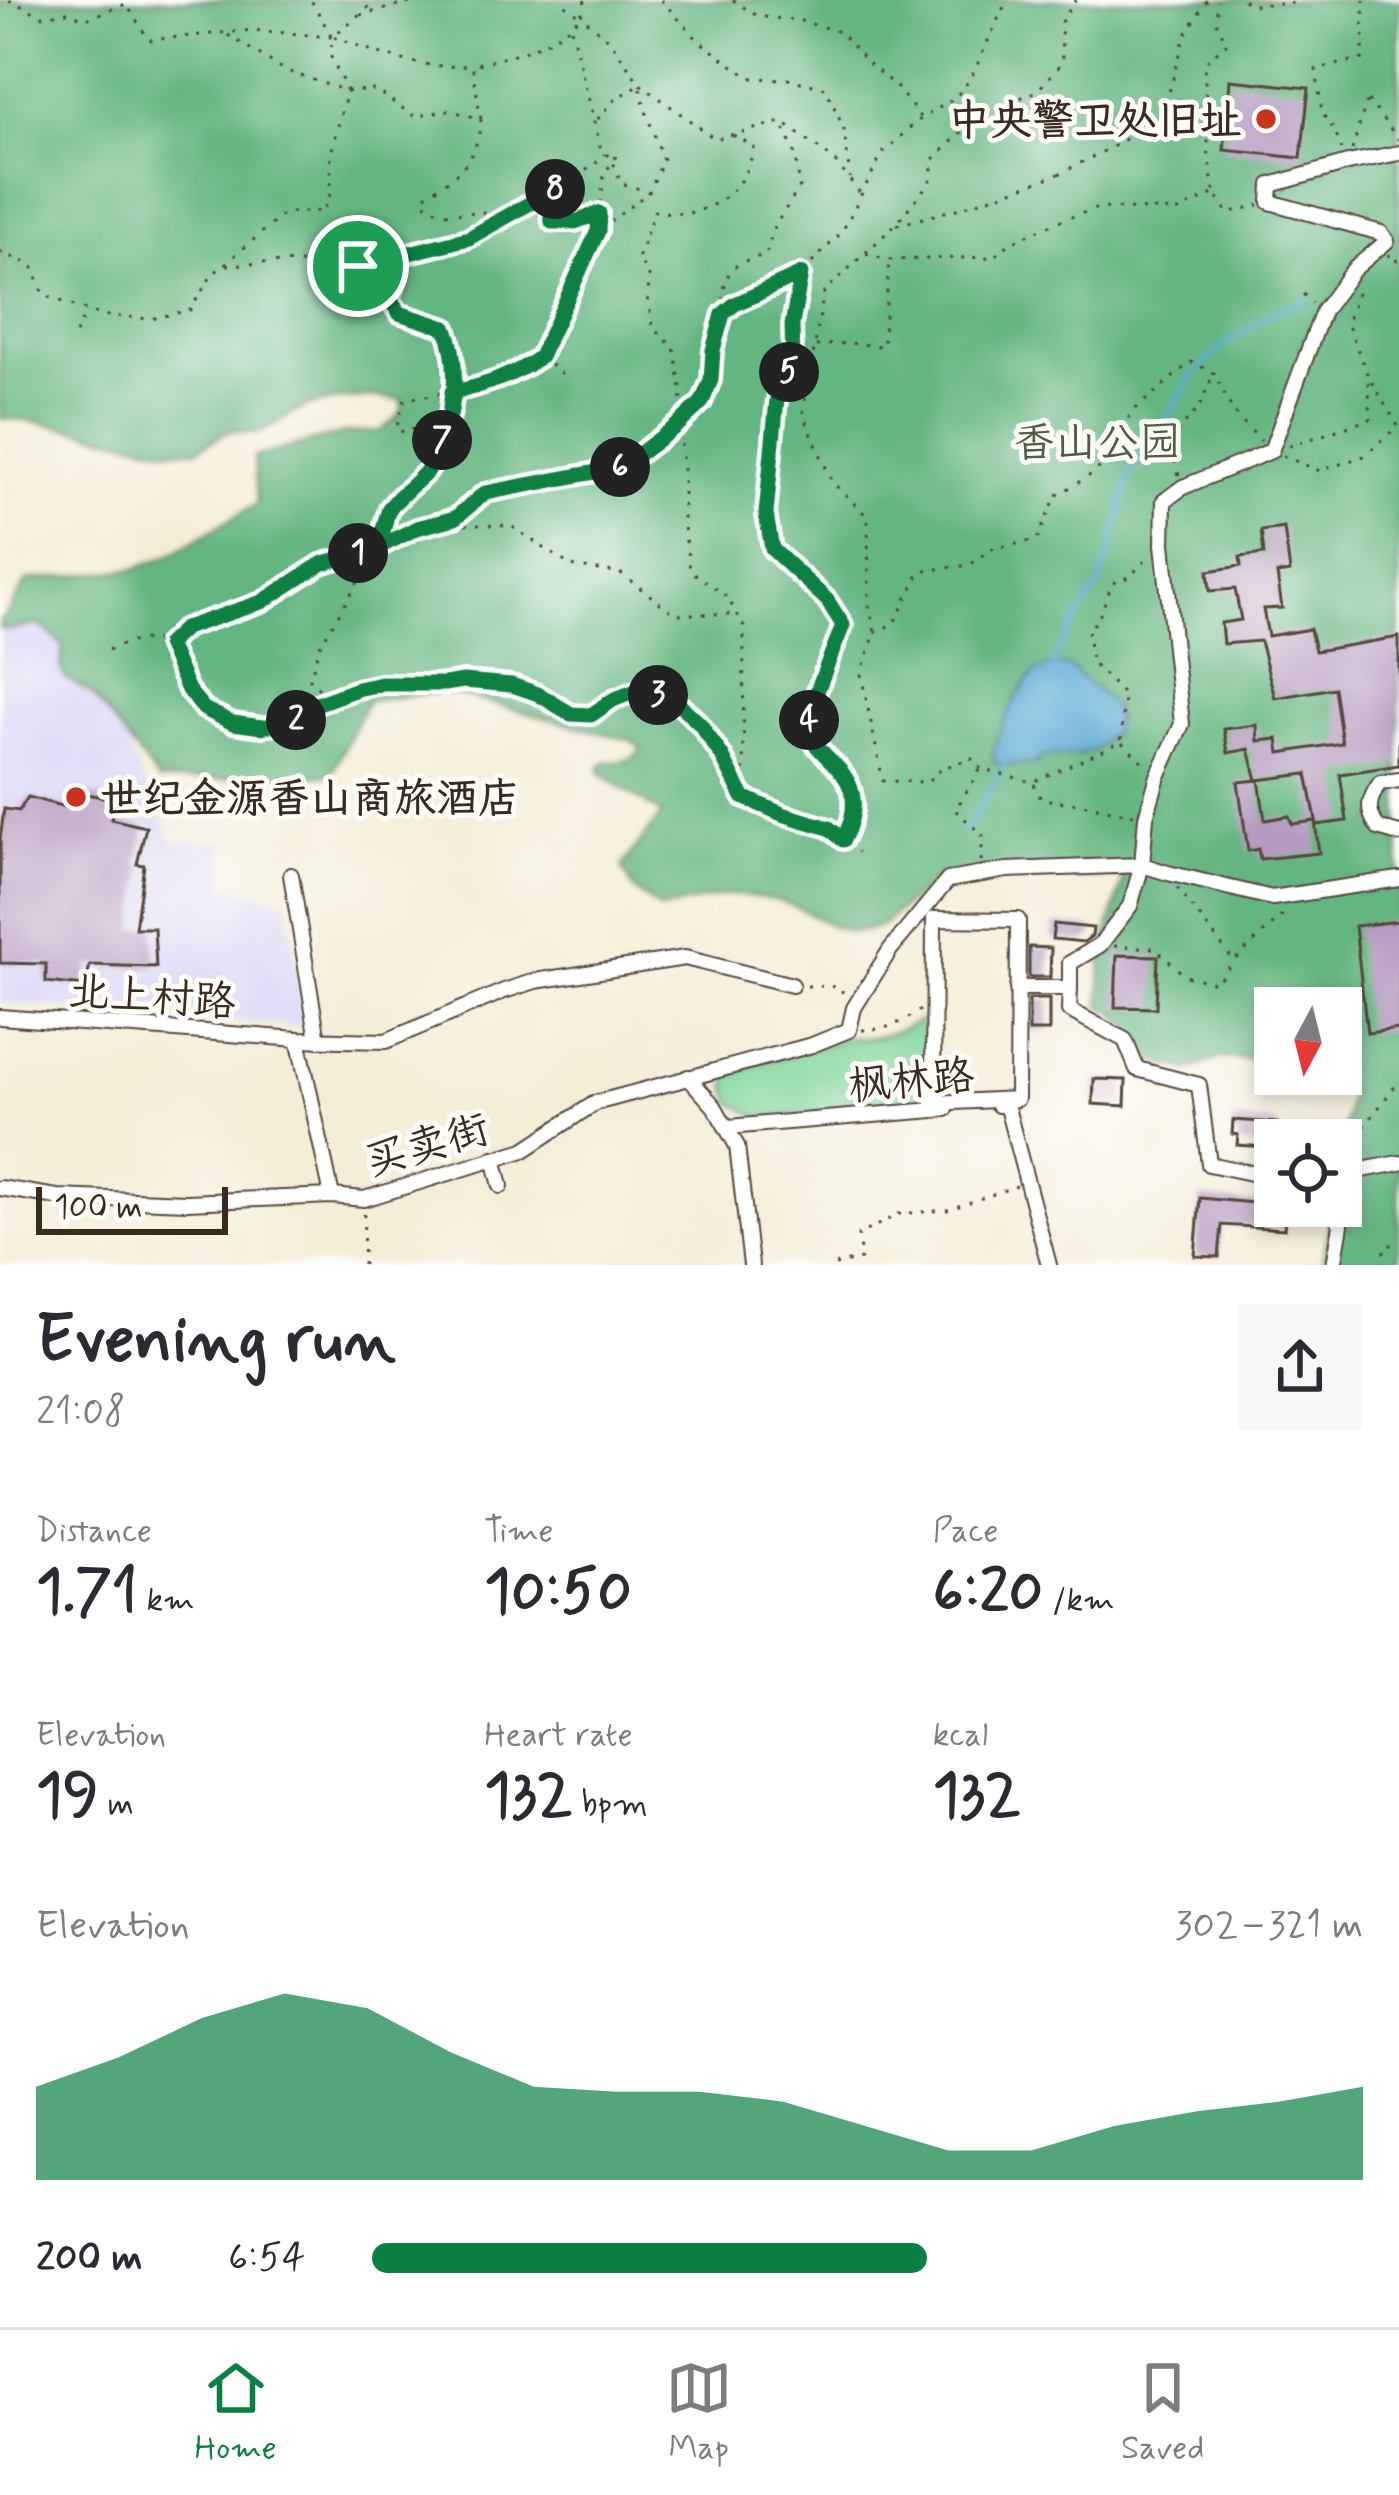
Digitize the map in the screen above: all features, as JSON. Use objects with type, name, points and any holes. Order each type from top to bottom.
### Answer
[{"type":"street","points":[[1254,1173],[1209,1163],[1199,1085],[1137,1069],[1124,1040],[1069,1010],[1070,963],[1100,945],[1130,906],[1142,865],[1146,817],[1182,724],[1162,544],[1164,501],[1183,488],[1271,452],[1323,311],[1353,270],[1387,241],[1381,233],[1270,202],[1271,185],[1399,153]]},
{"type":"street","points":[[1399,780],[1380,783],[1369,798],[1369,815],[1378,828],[1399,834]]},
{"type":"street","points":[[849,1030],[854,1009],[890,950],[947,880],[980,873],[1142,865],[1272,898],[1399,879]]},
{"type":"street","points":[[291,874],[318,1040]]},
{"type":"street","points":[[934,919],[1018,920],[1017,1099],[933,1103],[935,1003],[934,919]]},
{"type":"street","name":"北上村路","points":[[0,1017],[298,1039],[386,1040],[535,981],[685,958],[793,985]]},
{"type":"street","points":[[1017,988],[1070,988]]},
{"type":"street","name":"买卖街","points":[[0,1188],[57,1197],[188,1202],[364,1199],[524,1150],[596,1103],[812,1045],[849,1030]]},
{"type":"street","points":[[298,1039],[332,1196]]},
{"type":"street","points":[[688,1076],[714,1106],[736,1146],[751,1265]]},
{"type":"street","name":"枫林路","points":[[728,1127],[1006,1104],[1049,1265]]},
{"type":"street","points":[[494,1158],[501,1186]]},
{"type":"street","points":[[1362,1170],[1399,1162]]},
{"type":"street","points":[[1334,1265],[1341,1227]]},
{"type":"path","points":[[9,0],[43,16],[67,12],[86,19],[126,4],[149,40],[251,30],[332,37],[384,55],[446,68],[545,45],[581,16],[585,0]]},
{"type":"path","points":[[0,252],[32,266],[44,295],[100,315],[151,319],[190,310],[212,275],[285,213],[322,211],[330,194],[332,154],[347,91],[332,57],[332,37],[310,0]]},
{"type":"path","points":[[332,37],[377,0]]},
{"type":"path","points":[[356,16],[422,0]]},
{"type":"path","points":[[559,0],[610,40],[640,84],[715,139],[782,122],[833,158],[862,195]]},
{"type":"path","points":[[661,0],[698,41],[750,79],[788,79],[826,88],[844,130],[850,180]]},
{"type":"path","points":[[733,0],[757,16],[840,32],[922,118]]},
{"type":"path","points":[[723,314],[801,274],[842,232],[882,154],[922,118],[955,98],[970,78],[1007,0]]},
{"type":"path","points":[[1076,0],[1061,22],[1062,63],[1037,91],[979,115],[932,161],[932,178],[895,225],[824,292],[803,413],[832,482],[868,517],[869,605],[875,633],[861,674],[884,781],[926,782],[944,768],[970,758],[981,769],[1033,782],[1120,742]]},
{"type":"path","points":[[895,225],[1059,174],[1163,114],[1185,36],[1207,0]]},
{"type":"path","points":[[1217,0],[1217,24],[1227,43],[1204,63],[1215,193],[1228,213],[1270,202]]},
{"type":"path","points":[[1243,0],[1251,5],[1301,0]]},
{"type":"path","points":[[1348,163],[1322,113],[1316,69],[1363,59],[1364,0]]},
{"type":"path","points":[[571,26],[600,146],[621,183],[649,192]]},
{"type":"path","points":[[224,33],[286,71],[347,91],[375,90],[414,116],[449,110],[482,119]]},
{"type":"path","points":[[472,65],[482,119],[479,142],[461,172],[423,197],[428,207],[448,213],[494,212],[505,218]]},
{"type":"path","points":[[593,123],[615,100],[640,84]]},
{"type":"path","points":[[598,231],[649,192],[663,160],[642,104],[640,84]]},
{"type":"path","points":[[1348,163],[1367,99],[1399,140]]},
{"type":"path","points":[[168,644],[185,628],[262,602],[321,564],[455,518],[485,493],[622,467],[679,424],[702,402],[711,380],[724,280],[741,261],[766,255],[775,227],[800,187],[795,154],[782,122]]},
{"type":"path","points":[[733,134],[754,146],[751,166],[727,199],[689,214],[654,211],[638,259],[650,278],[647,297],[653,327],[674,348],[682,393],[683,520],[690,570],[727,597],[744,627],[743,797]]},
{"type":"path","points":[[448,425],[426,422],[406,433],[396,430],[404,399],[484,384],[540,357],[598,231],[604,174],[620,151]]},
{"type":"path","points":[[225,265],[358,266],[469,238],[593,166],[606,153]]},
{"type":"path","points":[[555,189],[552,222],[575,222],[599,213]]},
{"type":"path","points":[[864,253],[890,260],[994,257],[1010,243],[1098,208],[1179,212],[1215,193]]},
{"type":"path","points":[[814,346],[883,346],[890,260]]},
{"type":"path","points":[[1390,261],[1399,260]]},
{"type":"path","points":[[328,700],[310,679],[319,647],[379,547],[389,508],[431,467],[448,425],[457,379],[446,328],[399,313],[390,299],[394,288],[358,266]]},
{"type":"path","points":[[801,274],[792,325],[793,364],[777,399],[766,514],[772,549],[827,600],[843,625],[808,722],[811,739],[846,773],[853,800],[850,827],[843,840]]},
{"type":"path","points":[[1360,282],[1347,322],[1368,376],[1398,426],[1364,456]]},
{"type":"path","points":[[76,334],[87,310]]},
{"type":"path","points":[[540,357],[562,375]]},
{"type":"path","points":[[875,633],[895,623],[921,572],[970,565],[991,549],[1037,540],[1056,496],[1097,471],[1132,412],[1191,362],[1214,374],[1199,408],[1168,442],[1183,488]]},
{"type":"path","points":[[1271,452],[1371,419],[1368,376]]},
{"type":"path","points":[[433,524],[512,526],[571,566],[620,573],[675,614],[736,614]]},
{"type":"path","points":[[1120,742],[1124,695],[1091,662],[1088,627],[1097,622],[1112,584],[1130,575],[1162,544]]},
{"type":"path","points":[[108,650],[149,638],[168,644],[188,690],[204,709],[233,723],[262,727],[302,718],[319,703],[381,684],[463,681],[512,685],[571,714],[591,715],[613,700],[650,691],[681,706],[700,724],[743,797],[829,828],[858,852]]},
{"type":"path","points":[[1120,742],[1159,776]]},
{"type":"path","points":[[980,873],[983,835],[955,810],[981,769]]},
{"type":"path","points":[[1033,782],[1041,799],[1146,817]]},
{"type":"path","points":[[1168,873],[1234,961]]},
{"type":"path","points":[[1100,945],[1155,948],[1185,976],[1216,983],[1306,893]]},
{"type":"path","points":[[793,985],[838,987]]},
{"type":"path","points":[[849,1030],[880,1030],[935,1003]]},
{"type":"path","points":[[1362,1130],[1399,1081]]},
{"type":"path","points":[[836,1265],[861,1259],[858,1235],[899,1214],[947,1210],[1018,1186]]},
{"type":"path","points":[[363,1265],[364,1199]]},
{"type":"path","points":[[1381,1265],[1384,1246],[1399,1244]]},
{"type":"shaded area","name":"世纪金源香山商旅酒店","points":[[39,624],[63,647],[61,667],[73,685],[91,693],[131,745],[131,755],[173,842],[224,840],[225,886],[286,900],[305,1016],[298,1026],[0,1003],[0,629]]},
{"type":"green space","name":"香山公园","points":[[0,0],[1399,0],[1399,1265],[1323,1265],[1329,1227],[1362,1227],[1362,1119],[1345,1119],[1349,1095],[1362,1095],[1362,987],[1254,987],[1254,1060],[1221,1058],[1188,1070],[1157,1063],[1127,1037],[1128,1029],[1118,1016],[1101,1006],[1102,953],[1124,877],[939,876],[884,924],[857,932],[835,927],[789,904],[755,897],[726,895],[661,910],[634,890],[622,867],[662,814],[599,770],[605,762],[630,759],[641,749],[633,741],[445,691],[367,701],[331,775],[159,781],[92,694],[64,677],[63,646],[39,624],[11,630],[0,629],[0,621],[27,581],[134,569],[167,557],[257,504],[254,457],[345,433],[381,431],[400,414],[404,400],[339,399],[305,407],[259,433],[229,431],[196,450],[0,418]]},
{"type":"green space","points":[[935,1015],[933,1103],[760,1118],[733,1103],[727,1072],[850,1037],[883,1035]]},
{"type":"water","points":[[1053,665],[1069,667],[1113,706],[1112,733],[1093,751],[1040,757],[1038,765],[998,764],[993,760],[994,751],[1015,701],[1035,673]]},
{"type":"building","name":"中央警卫处旧址","points":[[1230,80],[1309,88],[1301,158],[1224,150]]},
{"type":"building","points":[[1284,528],[1290,572],[1277,574],[1282,608],[1263,609],[1268,636],[1310,629],[1315,651],[1399,637],[1399,765],[1340,774],[1347,821],[1317,825],[1307,774],[1257,780],[1249,749],[1228,753],[1224,729],[1257,725],[1258,741],[1278,739],[1280,753],[1342,743],[1334,688],[1275,698],[1260,641],[1223,644],[1221,623],[1241,620],[1235,589],[1210,591],[1208,571],[1241,566],[1240,557],[1264,554],[1261,531]]},
{"type":"building","points":[[1259,780],[1265,820],[1289,816],[1292,824],[1315,821],[1319,853],[1260,859],[1258,849],[1248,851],[1238,782]]},
{"type":"building","points":[[75,792],[114,799],[111,819],[146,827],[137,864],[144,865],[135,928],[154,928],[156,967],[90,965],[85,986],[46,982],[46,964],[0,963],[4,809],[19,811],[28,797],[73,809]]},
{"type":"building","points":[[1399,921],[1399,1029],[1367,1033],[1355,926]]},
{"type":"building","points":[[1054,924],[1093,928],[1092,936],[1084,942],[1052,939]]},
{"type":"building","points":[[1029,947],[1051,948],[1050,977],[1029,977]]},
{"type":"building","points":[[1117,955],[1158,956],[1156,1008],[1115,1007]]},
{"type":"building","points":[[1029,999],[1049,999],[1049,1031],[1029,1031]]},
{"type":"building","points":[[1094,1079],[1126,1080],[1125,1106],[1093,1104]]},
{"type":"building","points":[[1233,1120],[1254,1121],[1254,1146],[1237,1145],[1238,1135],[1232,1134]]},
{"type":"building","points":[[1200,1198],[1254,1203],[1254,1227],[1284,1227],[1284,1229],[1222,1225],[1219,1257],[1195,1256]]},
{"type":"waterway","points":[[1053,665],[1099,585],[1129,476],[1193,376],[1222,347],[1270,314],[1307,299]]},
{"type":"waterway","points":[[965,831],[1005,765]]},
{"type":"place","name":"中央警卫处旧址","points":[[1266,119]]},
{"type":"place","name":"世纪金源香山商旅酒店","points":[[76,797]]},
{"type":"route","points":[[358,266],[394,288],[390,299],[399,313],[446,328],[457,379],[452,392],[448,425],[431,467],[389,508],[379,547],[321,564],[262,602],[185,628],[168,644],[188,690],[204,709],[233,723],[262,727],[302,718],[319,703],[357,689],[463,681],[512,685],[571,714],[591,715],[613,700],[650,691],[681,706],[700,724],[743,797],[829,828],[843,840],[850,827],[853,800],[846,773],[811,739],[808,722],[843,625],[827,600],[772,549],[766,514],[777,399],[793,364],[792,325],[801,274],[723,314],[711,380],[702,402],[622,467],[485,493],[455,518],[417,528],[379,547],[389,508],[431,467],[448,425],[452,392],[471,389],[540,357],[598,231],[599,213],[575,222],[552,222],[555,189],[469,238],[358,266]]}]
